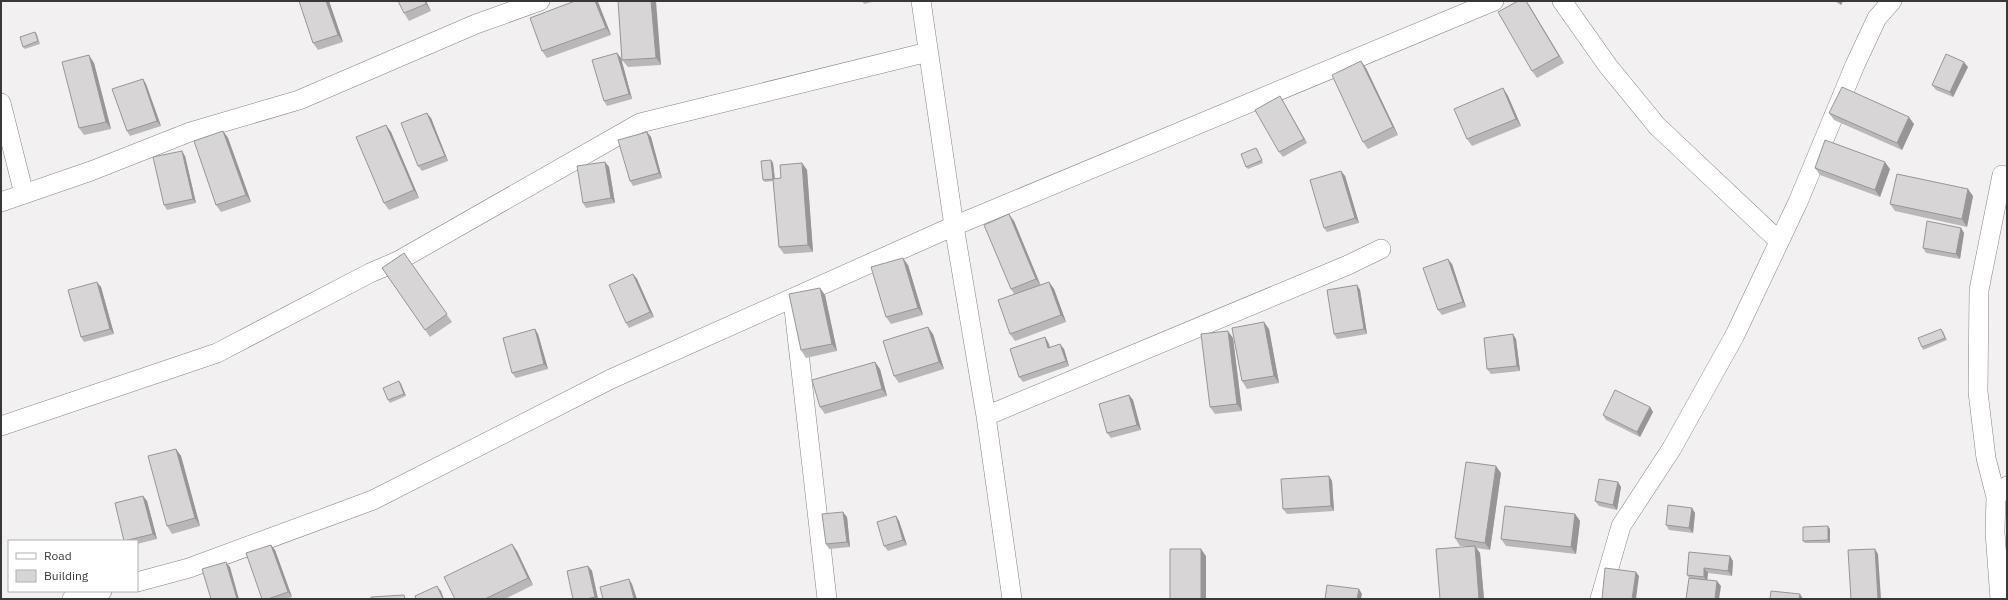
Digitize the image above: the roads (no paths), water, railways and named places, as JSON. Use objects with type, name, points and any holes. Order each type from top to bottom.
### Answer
[{"type":"street","points":[[1,202],[91,171],[190,132],[299,100],[476,24],[540,1]]},
{"type":"street","points":[[921,1],[954,226],[986,416],[1012,599]]},
{"type":"street","points":[[138,582],[189,568],[373,500],[611,379],[954,226],[1494,1]]},
{"type":"street","points":[[1562,1],[1608,66],[1656,126],[1779,241]]},
{"type":"street","points":[[1600,599],[1621,526],[1672,448],[1731,341],[1798,202],[1855,65],[1878,18],[1892,1]]},
{"type":"street","points":[[1,426],[217,353],[370,273],[398,261],[640,123],[928,52]]},
{"type":"street","points":[[1,102],[24,194]]},
{"type":"street","points":[[2000,599],[1996,532],[2001,492],[1986,458],[1978,392],[1979,298],[2002,175]]},
{"type":"street","points":[[986,416],[1348,265],[1381,249]]},
{"type":"street","points":[[793,298],[827,599]]},
{"type":"street","points":[[72,599],[98,592]]}]
